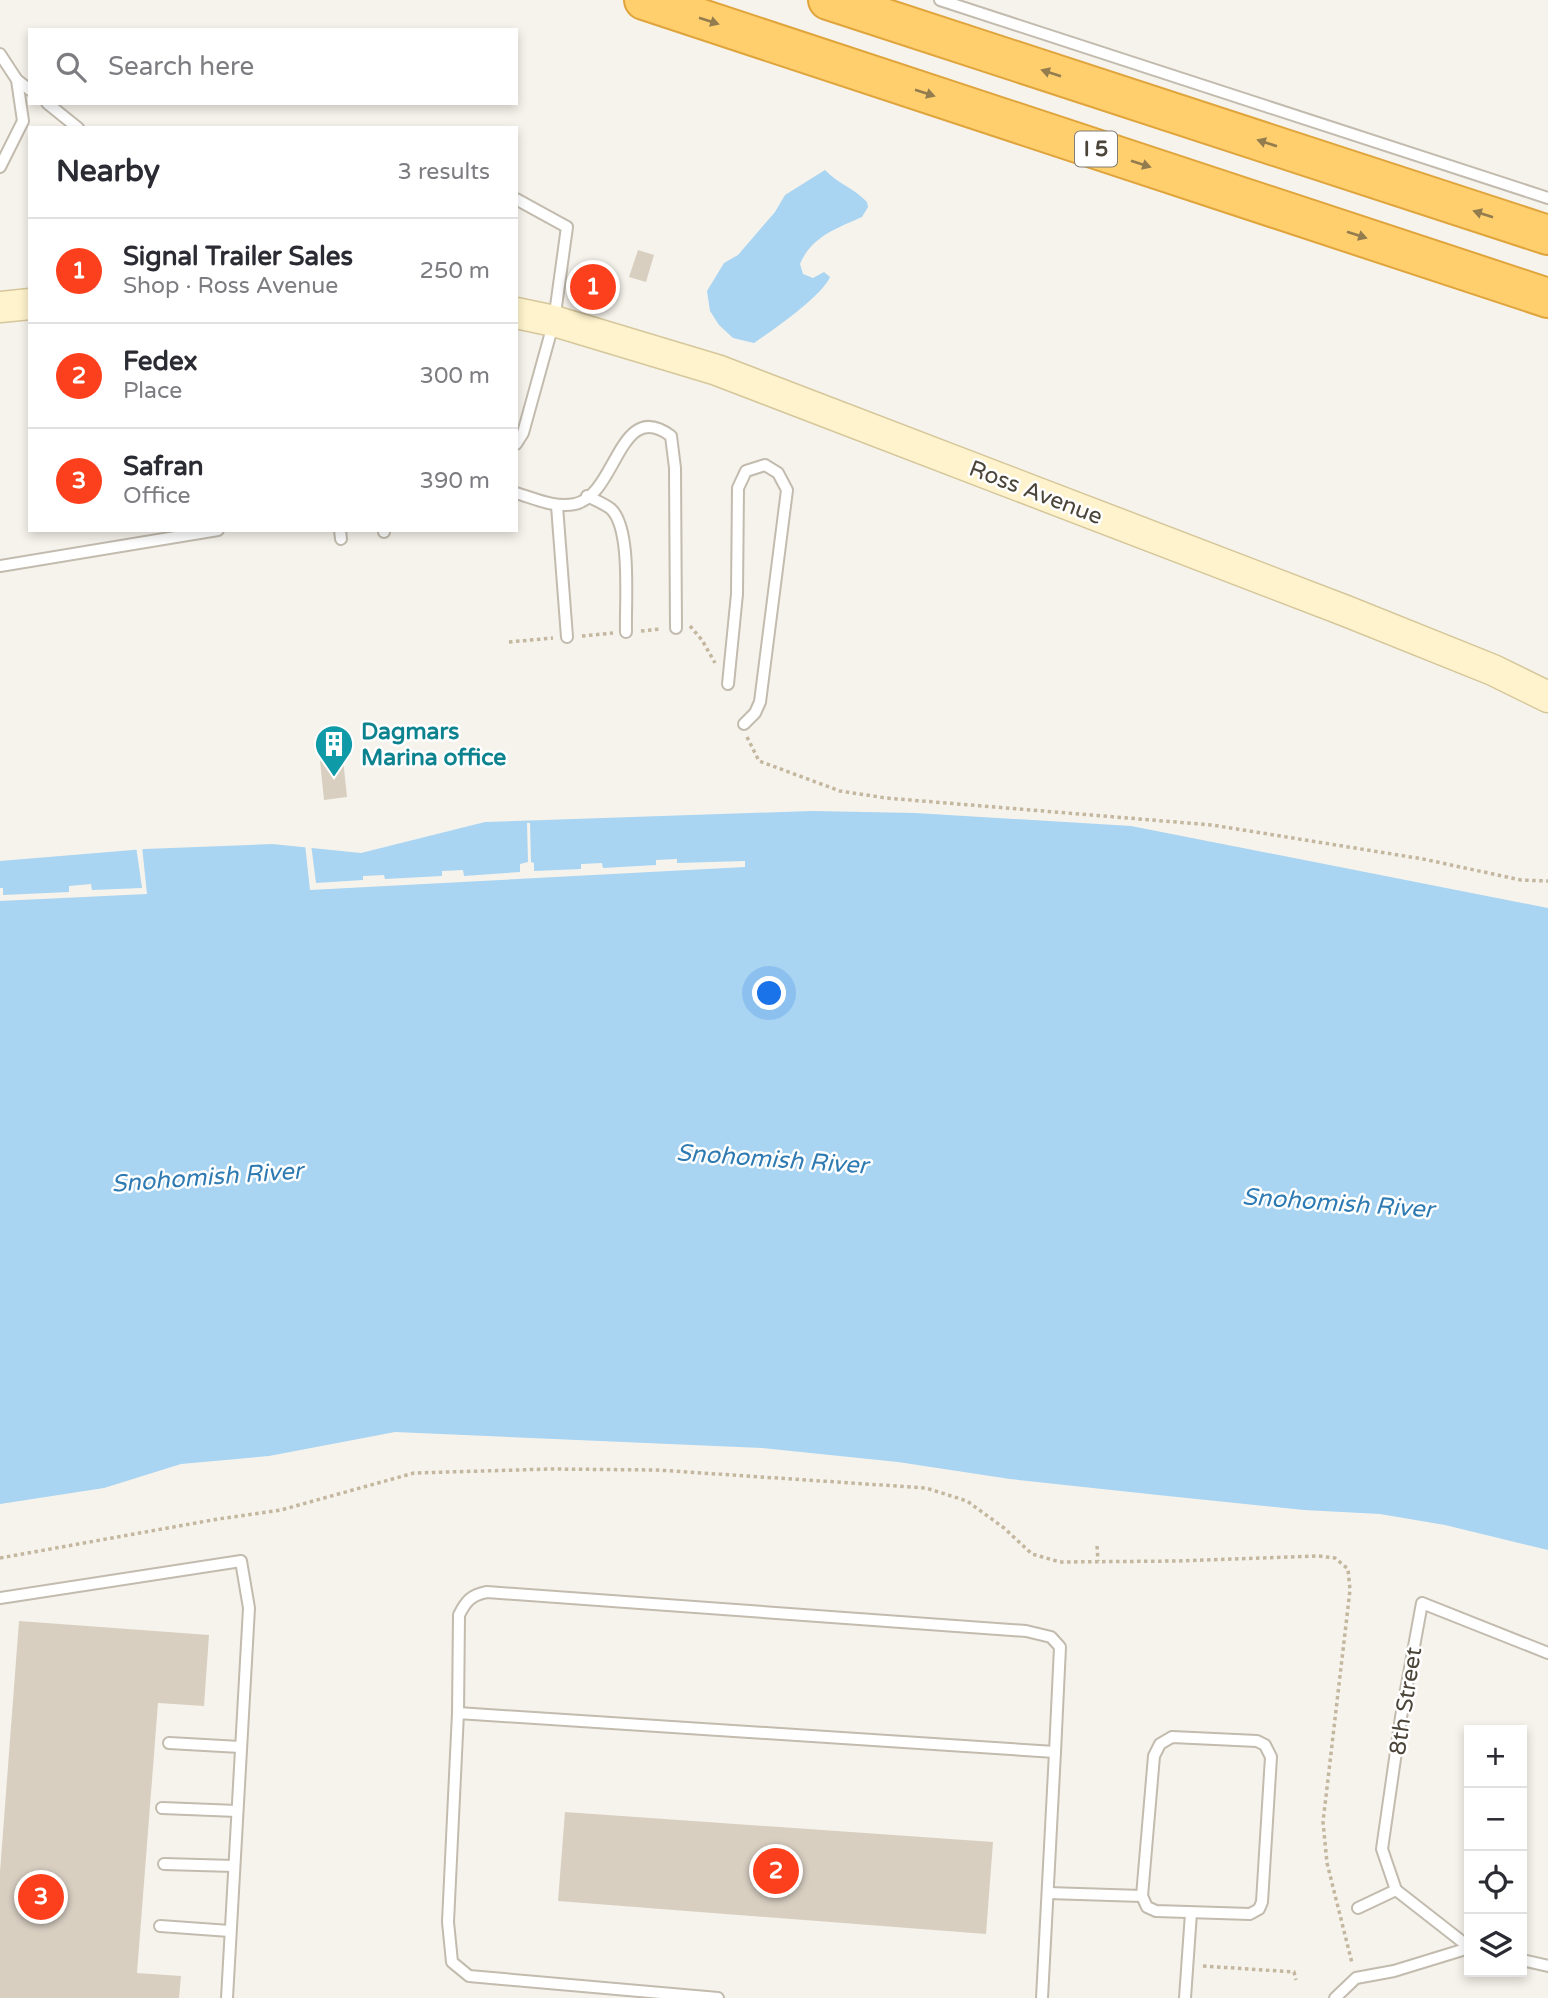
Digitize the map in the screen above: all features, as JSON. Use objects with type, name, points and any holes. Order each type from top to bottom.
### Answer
[{"type":"highway","name":"I 5","points":[[644,0],[1548,298]]},
{"type":"highway","points":[[828,0],[1548,236]]},
{"type":"street","points":[[0,307],[28,304]]},
{"type":"street","name":"Ross Avenue","points":[[518,313],[554,321],[718,370],[1346,611],[1493,670],[1548,697]]},
{"type":"lane","points":[[940,0],[1548,198]]},
{"type":"lane","points":[[0,54],[18,80],[28,88]]},
{"type":"lane","points":[[0,167],[23,121],[18,80]]},
{"type":"lane","points":[[49,105],[76,126]]},
{"type":"lane","points":[[518,200],[567,227],[554,321],[523,433],[518,441]]},
{"type":"lane","points":[[518,494],[557,506],[578,503],[600,486],[615,463],[622,445],[634,432],[644,426],[659,427],[671,436],[675,468],[676,628]]},
{"type":"lane","points":[[728,684],[737,594],[738,488],[746,471],[765,465],[778,473],[786,490],[760,702],[755,713],[744,724]]},
{"type":"lane","points":[[587,496],[612,510],[621,526],[626,632]]},
{"type":"lane","points":[[557,506],[567,637]]},
{"type":"lane","points":[[0,566],[206,532]]},
{"type":"lane","points":[[0,1598],[241,1561],[249,1608],[227,1998]]},
{"type":"lane","points":[[718,1998],[469,1976],[452,1962],[448,1922],[458,1713],[459,1615],[464,1604],[473,1595],[487,1592],[1026,1631],[1051,1637],[1059,1647],[1042,1998]]},
{"type":"lane","name":"8th Street","points":[[1396,1890],[1382,1849],[1401,1717],[1422,1603],[1548,1653]]},
{"type":"lane","points":[[458,1713],[1055,1752]]},
{"type":"lane","points":[[1172,1737],[1257,1741],[1265,1745],[1271,1757],[1262,1902],[1259,1909],[1250,1914],[1191,1913],[1156,1911],[1147,1907],[1142,1896],[1154,1756],[1160,1744],[1172,1737]]},
{"type":"lane","points":[[169,1743],[240,1747]]},
{"type":"lane","points":[[162,1808],[237,1811]]},
{"type":"lane","points":[[164,1864],[234,1866]]},
{"type":"lane","points":[[1357,1909],[1396,1890],[1464,1943]]},
{"type":"lane","points":[[1048,1893],[1142,1896]]},
{"type":"lane","points":[[1185,1998],[1191,1913]]},
{"type":"lane","points":[[160,1926],[230,1931]]},
{"type":"lane","points":[[1335,1998],[1356,1978],[1394,1971],[1464,1949]]},
{"type":"lane","points":[[1527,1961],[1548,1966]]},
{"type":"path","points":[[509,642],[690,626],[702,640],[728,684]]},
{"type":"path","points":[[744,724],[747,737],[759,761],[840,790],[886,798],[1212,825],[1374,850],[1521,880],[1548,881]]},
{"type":"path","points":[[0,1558],[281,1510],[414,1473],[565,1469],[657,1470],[926,1488],[967,1501],[1004,1528],[1032,1554],[1060,1562],[1318,1556],[1335,1558],[1348,1569],[1350,1590],[1323,1822],[1327,1863],[1356,1978]]},
{"type":"path","points":[[1097,1546],[1098,1561]]},
{"type":"path","points":[[1187,1965],[1294,1972],[1296,1980]]},
{"type":"water","points":[[825,170],[862,197],[868,207],[862,217],[818,240],[800,264],[803,274],[813,278],[824,272],[830,277],[807,303],[754,343],[733,338],[719,325],[710,311],[707,291],[724,263],[738,255],[775,212],[785,195]]},
{"type":"water","name":"Snohomish River","points":[[812,811],[915,813],[1131,826],[1548,908],[1548,1550],[1445,1525],[1380,1514],[1304,1510],[1158,1495],[1010,1479],[898,1462],[762,1448],[395,1432],[269,1456],[181,1464],[104,1488],[0,1504],[0,861],[145,849],[272,844],[361,853],[485,822]]},
{"type":"pier","points":[[527,823],[530,823],[531,862],[534,863],[534,871],[581,869],[581,864],[602,863],[603,868],[656,865],[656,860],[677,859],[677,863],[745,861],[745,867],[310,890],[305,844],[311,844],[316,883],[363,880],[363,876],[384,875],[385,879],[442,876],[442,871],[463,870],[464,876],[520,872],[520,864],[528,862]]},
{"type":"pier","points":[[136,846],[142,846],[147,894],[0,901],[0,888],[3,888],[3,895],[69,892],[69,886],[91,884],[92,890],[142,888]]},
{"type":"building","points":[[638,250],[654,255],[646,282],[629,277]]},
{"type":"building","name":"Dagmars Marina office","points":[[343,759],[347,797],[324,800],[320,761]]},
{"type":"building","points":[[19,1621],[209,1635],[204,1706],[158,1703],[137,1973],[181,1976],[179,1998],[0,1998],[0,1872]]},
{"type":"building","points":[[565,1812],[993,1842],[986,1934],[558,1901]]},
{"type":"place","name":"Signal Trailer Sales","points":[[593,287]]},
{"type":"place","name":"Dagmars Marina office","points":[[334,778]]},
{"type":"place","name":"Fedex","points":[[776,1871]]},
{"type":"place","name":"Safran","points":[[41,1897]]}]
